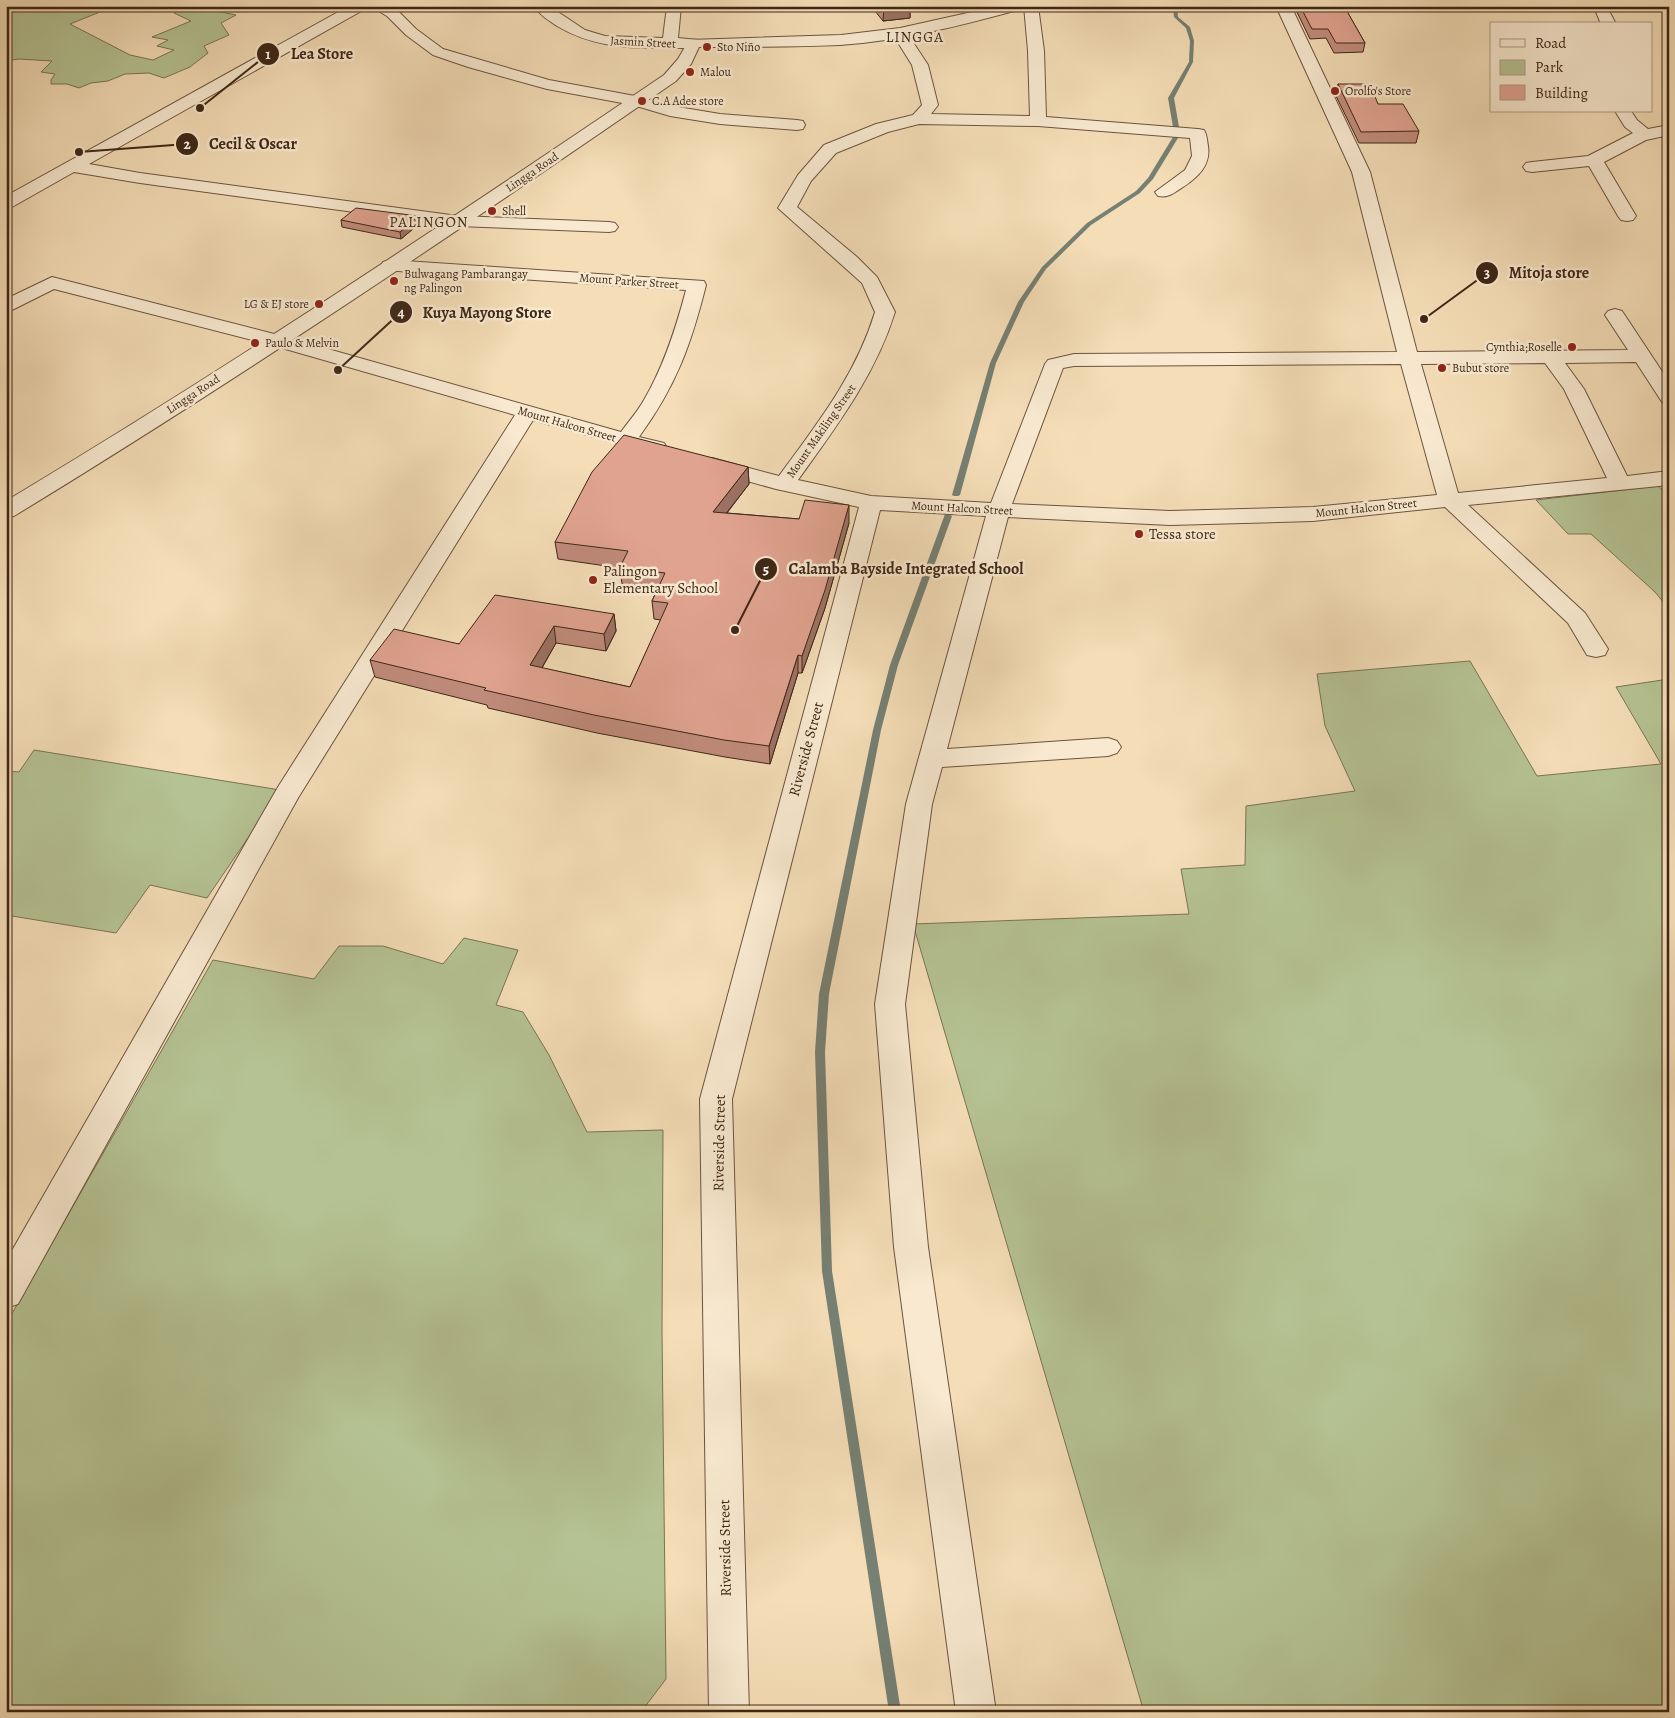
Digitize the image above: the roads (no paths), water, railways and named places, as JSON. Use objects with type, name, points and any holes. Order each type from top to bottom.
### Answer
[{"type":"street","points":[[6,203],[360,6]]},
{"type":"street","points":[[377,6],[392,13],[411,32],[438,52],[474,64],[547,84],[635,101],[670,111],[707,117],[797,125]]},
{"type":"street","name":"Jasmin Street","points":[[541,6],[546,12],[580,33],[604,40],[636,43],[694,43]]},
{"type":"street","points":[[670,44],[674,6]]},
{"type":"street","points":[[694,43],[841,40],[900,33],[964,20],[1017,6]]},
{"type":"street","points":[[1031,6],[1036,51],[1038,121]]},
{"type":"street","points":[[1283,6],[1361,172],[1409,358],[1449,500],[1577,618],[1596,649]]},
{"type":"street","points":[[900,33],[920,65],[930,105],[919,119]]},
{"type":"street","name":"Lingga Road","points":[[6,511],[125,439],[538,168],[670,78],[685,61],[694,43]]},
{"type":"street","points":[[1624,112],[1631,123],[1645,135]]},
{"type":"street","points":[[919,119],[1038,121],[1198,134],[1200,156],[1192,173],[1164,192]]},
{"type":"street","name":"Mount Makiling Street","points":[[784,484],[850,390],[880,334],[885,312],[870,282],[850,261],[787,208],[804,179],[830,149],[882,128],[919,119]]},
{"type":"street","points":[[1532,166],[1581,163],[1594,160],[1645,135],[1667,132]]},
{"type":"street","points":[[1594,160],[1627,216]]},
{"type":"street","points":[[70,166],[149,179],[458,221],[609,227]]},
{"type":"street","name":"Mount Parker Street","points":[[390,266],[697,286],[684,334],[672,366],[656,397],[626,440]]},
{"type":"street","name":"Mount Halcon Street","points":[[6,307],[52,283],[275,340],[784,484],[871,503],[1170,518],[1313,514],[1669,478]]},
{"type":"street","points":[[1615,315],[1669,398]]},
{"type":"street","points":[[976,1712],[911,1247],[890,1004],[918,804],[998,510],[1055,364],[1074,360],[1642,356]]},
{"type":"street","points":[[1551,357],[1574,389],[1620,482]]},
{"type":"street","points":[[6,1293],[287,794],[528,412]]},
{"type":"street","name":"Riverside Street","points":[[729,1712],[716,1099],[871,503]]},
{"type":"street","points":[[931,759],[1108,747]]},
{"type":"waterway","points":[[1175,6],[1176,17],[1188,27],[1192,41],[1191,62],[1171,98],[1176,127]]},
{"type":"waterway","points":[[956,495],[993,363],[1021,302],[1044,268],[1089,224],[1138,192],[1150,179],[1175,138]]},
{"type":"waterway","points":[[895,1712],[827,1271],[820,1052],[824,994],[877,730],[894,665],[948,516]]},
{"type":"place","name":"Sto Niño","points":[[707,47]]},
{"type":"place","name":"Malou","points":[[690,72]]},
{"type":"place","name":"Orolfo's Store","points":[[1335,91]]},
{"type":"place","name":"C.A Adee store","points":[[642,101]]},
{"type":"place","name":"Lea Store","points":[[200,108]]},
{"type":"place","name":"Cecil & Oscar","points":[[79,152]]},
{"type":"place","name":"Shell","points":[[492,211]]},
{"type":"place","name":"Bulwagang Pambarangay ng Palingon","points":[[394,281]]},
{"type":"place","name":"LG & EJ store","points":[[319,304]]},
{"type":"place","name":"Mitoja store","points":[[1424,319]]},
{"type":"place","name":"Paulo & Melvin","points":[[255,343]]},
{"type":"place","name":"Cynthia;Roselle","points":[[1572,347]]},
{"type":"place","name":"Bubut store","points":[[1442,368]]},
{"type":"place","name":"Kuya Mayong Store","points":[[338,370]]},
{"type":"place","name":"Tessa store","points":[[1139,534]]},
{"type":"place","name":"Palingon Elementary School","points":[[593,580]]},
{"type":"place","name":"Calamba Bayside Integrated School","points":[[735,630]]},
{"type":"district","name":"LINGGA","points":[[915,37]]},
{"type":"district","name":"PALINGON","points":[[429,222]]}]
